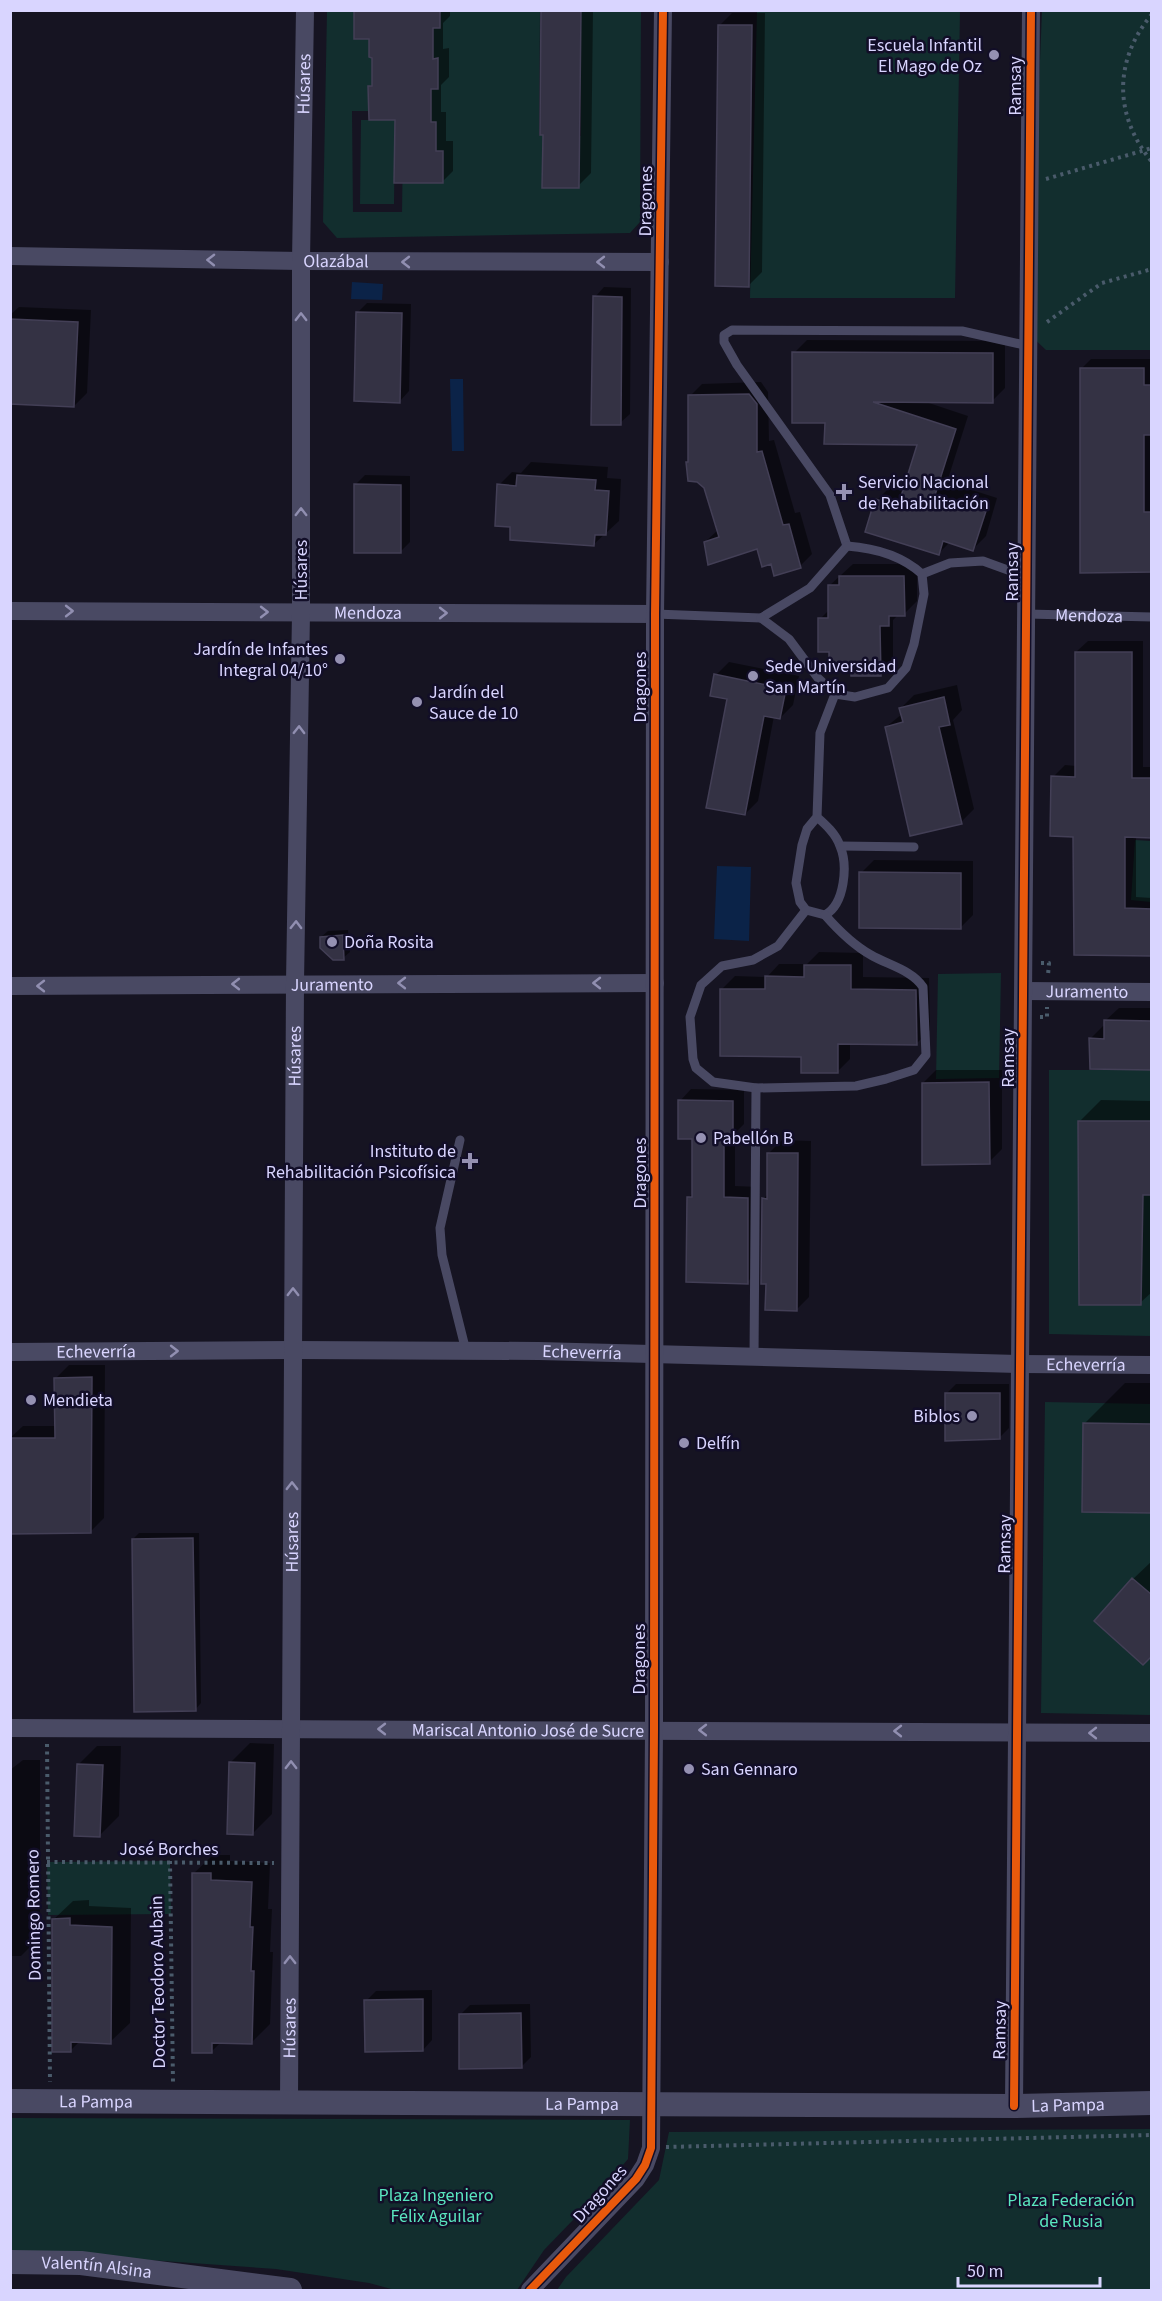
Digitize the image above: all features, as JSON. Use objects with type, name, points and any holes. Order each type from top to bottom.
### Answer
[{"type":"street","name":"Húsares","points":[[290,2102],[292,1350],[301,613],[301,261],[305,10]]},
{"type":"street","name":"Dragones","points":[[530,2290],[636,2179],[645,2165],[651,2148],[654,1730],[655,614],[663,10]]},
{"type":"street","name":"Ramsay","points":[[1014,2106],[1031,10]]},
{"type":"street","name":"Olazábal","points":[[10,256],[301,261],[660,262]]},
{"type":"street","name":"Mendoza","points":[[10,611],[655,614]]},
{"type":"street","name":"Juramento","points":[[10,986],[655,983]]},
{"type":"street","name":"Juramento","points":[[1024,991],[1152,992]]},
{"type":"street","name":"Echeverría","points":[[10,1352],[466,1351],[1152,1365]]},
{"type":"street","name":"Mariscal Antonio José de Sucre","points":[[10,1728],[1152,1732]]},
{"type":"street","name":"La Pampa","points":[[10,2101],[1014,2106],[1152,2103]]},
{"type":"street","name":"Valentín Alsina","points":[[10,2262],[81,2263],[290,2290]]},
{"type":"lane","points":[[847,546],[830,495],[737,364],[724,342],[724,335],[732,330],[962,331],[1029,340]]},
{"type":"lane","points":[[760,618],[789,639],[818,678],[835,693],[855,698],[888,688],[906,668],[914,644],[924,594],[922,574],[908,562],[892,556],[867,547],[847,546]]},
{"type":"lane","points":[[655,614],[760,618],[810,588],[847,546]]},
{"type":"lane","points":[[922,574],[950,563],[982,561],[1027,578]]},
{"type":"lane","name":"Mendoza","points":[[1027,615],[1152,617]]},
{"type":"lane","points":[[806,910],[778,946],[753,960],[722,966],[701,985],[690,1017],[693,1059],[696,1068],[713,1082],[756,1088],[856,1086],[914,1070],[926,1056],[923,987],[917,978],[862,949],[846,938],[825,915],[806,910],[800,902],[796,883],[802,845],[807,829],[817,816],[820,733],[835,693]]},
{"type":"lane","points":[[817,816],[831,829],[841,846],[843,874],[841,894],[835,908],[825,915]]},
{"type":"lane","points":[[841,846],[914,847]]},
{"type":"lane","points":[[754,1358],[756,1088]]},
{"type":"lane","points":[[460,1140],[440,1227],[442,1255],[466,1351]]},
{"type":"path","points":[[1152,14],[1135,38],[1123,73],[1122,92],[1133,134],[1152,162]]},
{"type":"path","points":[[1030,183],[1152,148]]},
{"type":"path","points":[[1029,340],[1102,283],[1152,269]]},
{"type":"path","points":[[651,2148],[1152,2135]]},
{"type":"green space","points":[[327,11],[354,11],[354,39],[385,39],[369,44],[369,57],[372,58],[372,86],[368,86],[368,99],[387,111],[352,111],[353,212],[402,212],[403,143],[436,151],[436,123],[431,122],[431,89],[438,89],[438,59],[433,59],[433,28],[440,28],[440,11],[540,11],[539,135],[581,136],[581,11],[641,11],[640,222],[630,233],[337,238],[323,222]],"holes":[[[543,151],[579,151],[579,188],[542,188]]]},
{"type":"green space","points":[[757,11],[960,11],[955,298],[750,298]]},
{"type":"green space","points":[[1042,11],[1151,11],[1151,350],[1046,350],[1029,334]]},
{"type":"green space","points":[[361,120],[395,120],[394,204],[360,204]]},
{"type":"green space","points":[[1135,840],[1151,841],[1151,902],[1131,900]]},
{"type":"green space","points":[[1001,973],[999,1078],[936,1079],[938,974]]},
{"type":"green space","points":[[1049,1070],[1151,1070],[1151,1121],[1078,1121],[1079,1305],[1141,1305],[1143,1195],[1151,1195],[1151,1336],[1049,1334]]},
{"type":"green space","points":[[1045,1402],[1151,1404],[1151,1424],[1083,1423],[1082,1511],[1151,1513],[1151,1595],[1132,1578],[1094,1621],[1143,1665],[1151,1656],[1151,1715],[1041,1713]]},
{"type":"green space","points":[[170,1861],[171,1914],[48,1915],[47,1862]]},
{"type":"green space","name":"Plaza Ingeniero Félix Aguilar","points":[[11,2118],[630,2120],[628,2159],[601,2191],[544,2250],[517,2290],[395,2290],[369,2283],[276,2269],[92,2256],[11,2255]]},
{"type":"green space","name":"Plaza Federación de Rusia","points":[[1151,2129],[1151,2290],[557,2290],[566,2277],[659,2180],[669,2132]]},
{"type":"water","points":[[352,282],[383,284],[382,300],[351,299]]},
{"type":"water","points":[[450,379],[463,379],[464,451],[452,451]]},
{"type":"water","points":[[717,866],[751,867],[749,941],[714,939]]},
{"type":"building","points":[[354,10],[440,10],[440,28],[433,28],[433,59],[438,58],[438,89],[431,89],[431,122],[436,122],[436,151],[443,151],[443,183],[394,183],[395,120],[369,120],[368,86],[372,86],[372,58],[369,57],[369,39],[354,39]]},
{"type":"building","points":[[541,10],[581,10],[579,188],[542,188]]},
{"type":"building","points":[[718,25],[752,25],[749,287],[715,286]]},
{"type":"building","points":[[593,296],[622,297],[621,425],[591,425]]},
{"type":"building","points":[[356,312],[402,313],[400,403],[354,401]]},
{"type":"building","points":[[10,319],[78,322],[74,407],[10,404]]},
{"type":"building","points":[[792,352],[993,353],[993,403],[873,402],[956,429],[935,495],[986,511],[973,551],[943,541],[939,555],[865,532],[875,499],[898,506],[917,445],[824,444],[825,423],[792,423]]},
{"type":"building","points":[[1080,368],[1144,368],[1144,385],[1152,385],[1152,435],[1144,435],[1144,512],[1152,512],[1152,572],[1080,573]]},
{"type":"building","points":[[749,394],[757,404],[757,452],[762,451],[783,525],[789,524],[801,568],[774,576],[771,564],[762,567],[757,549],[708,565],[704,542],[719,537],[704,488],[697,482],[688,481],[686,462],[688,462],[688,395]]},
{"type":"building","points":[[517,475],[596,480],[595,490],[609,491],[606,535],[595,535],[594,546],[510,540],[510,527],[495,526],[497,484],[516,486]]},
{"type":"building","points":[[354,484],[401,485],[401,553],[354,553]]},
{"type":"building","points":[[839,576],[904,576],[905,616],[889,616],[889,626],[880,626],[881,676],[851,676],[851,664],[829,664],[829,652],[818,652],[818,618],[828,618],[828,585],[839,585]]},
{"type":"building","points":[[1075,652],[1132,652],[1132,778],[1152,778],[1152,838],[1125,837],[1125,908],[1152,909],[1152,956],[1074,955],[1073,837],[1050,836],[1051,776],[1075,777]]},
{"type":"building","points":[[714,674],[786,689],[780,719],[764,716],[745,815],[706,808],[727,699],[710,696]]},
{"type":"building","points":[[944,697],[950,725],[939,727],[962,824],[910,836],[885,727],[903,722],[899,708]]},
{"type":"building","points":[[859,872],[961,873],[961,929],[859,928]]},
{"type":"building","name":"Doña Rosita","points":[[343,935],[344,960],[333,960],[320,948],[320,937]]},
{"type":"building","points":[[804,965],[851,965],[851,989],[916,990],[917,1045],[838,1044],[838,1073],[801,1073],[801,1057],[720,1056],[720,989],[765,989],[765,976],[804,977]]},
{"type":"building","points":[[1104,1020],[1152,1021],[1152,1070],[1090,1069],[1089,1038],[1104,1039]]},
{"type":"building","points":[[989,1082],[990,1164],[922,1165],[922,1083]]},
{"type":"building","points":[[678,1100],[733,1101],[733,1137],[724,1137],[724,1197],[748,1198],[748,1284],[686,1282],[687,1197],[692,1197],[692,1139],[678,1139]]},
{"type":"building","points":[[1078,1121],[1152,1121],[1152,1195],[1143,1195],[1141,1305],[1079,1305]]},
{"type":"building","points":[[767,1153],[798,1153],[797,1311],[765,1310],[766,1284],[761,1284],[762,1198],[767,1199]]},
{"type":"building","points":[[92,1377],[91,1533],[10,1534],[10,1438],[55,1438],[54,1378]]},
{"type":"building","name":"Biblos","points":[[945,1393],[1000,1393],[1000,1439],[945,1441]]},
{"type":"building","points":[[1083,1423],[1152,1424],[1152,1513],[1082,1512]]},
{"type":"building","points":[[193,1538],[196,1711],[134,1712],[132,1539]]},
{"type":"building","points":[[1132,1578],[1152,1595],[1152,1656],[1143,1665],[1094,1621]]},
{"type":"building","points":[[229,1762],[255,1763],[253,1835],[227,1834]]},
{"type":"building","points":[[77,1764],[103,1765],[100,1837],[74,1836]]},
{"type":"building","points":[[192,1873],[211,1873],[211,1880],[252,1882],[250,1927],[253,1927],[251,1971],[254,1971],[252,2044],[212,2043],[212,2053],[192,2053]]},
{"type":"building","points":[[70,1918],[70,1925],[112,1927],[111,2044],[71,2042],[71,2052],[52,2052],[52,1919]]},
{"type":"building","points":[[423,1999],[423,2051],[365,2052],[364,2000]]},
{"type":"building","points":[[521,2013],[522,2068],[459,2069],[459,2014]]},
{"type":"cycle path","points":[[530,2290],[636,2179],[645,2165],[651,2148],[654,1730],[655,614],[663,10]]},
{"type":"cycle path","points":[[1014,2106],[1031,10]]},
{"type":"place","name":"Escuela Infantil El Mago de Oz","points":[[994,55]]},
{"type":"place","name":"Servicio Nacional de Rehabilitación","points":[[844,492]]},
{"type":"place","name":"Jardín de Infantes Integral 04/10°","points":[[340,659]]},
{"type":"place","name":"Sede Universidad San Martín","points":[[753,676]]},
{"type":"place","name":"Jardín del Sauce de 10","points":[[417,702]]},
{"type":"place","name":"Doña Rosita","points":[[332,942]]},
{"type":"place","name":"Pabellón B","points":[[701,1138]]},
{"type":"place","name":"Instituto de Rehabilitación Psicofísica","points":[[470,1161]]},
{"type":"place","name":"Mendieta","points":[[31,1400]]},
{"type":"place","name":"Biblos","points":[[972,1416]]},
{"type":"place","name":"Delfín","points":[[684,1443]]},
{"type":"place","name":"San Gennaro","points":[[689,1769]]}]
